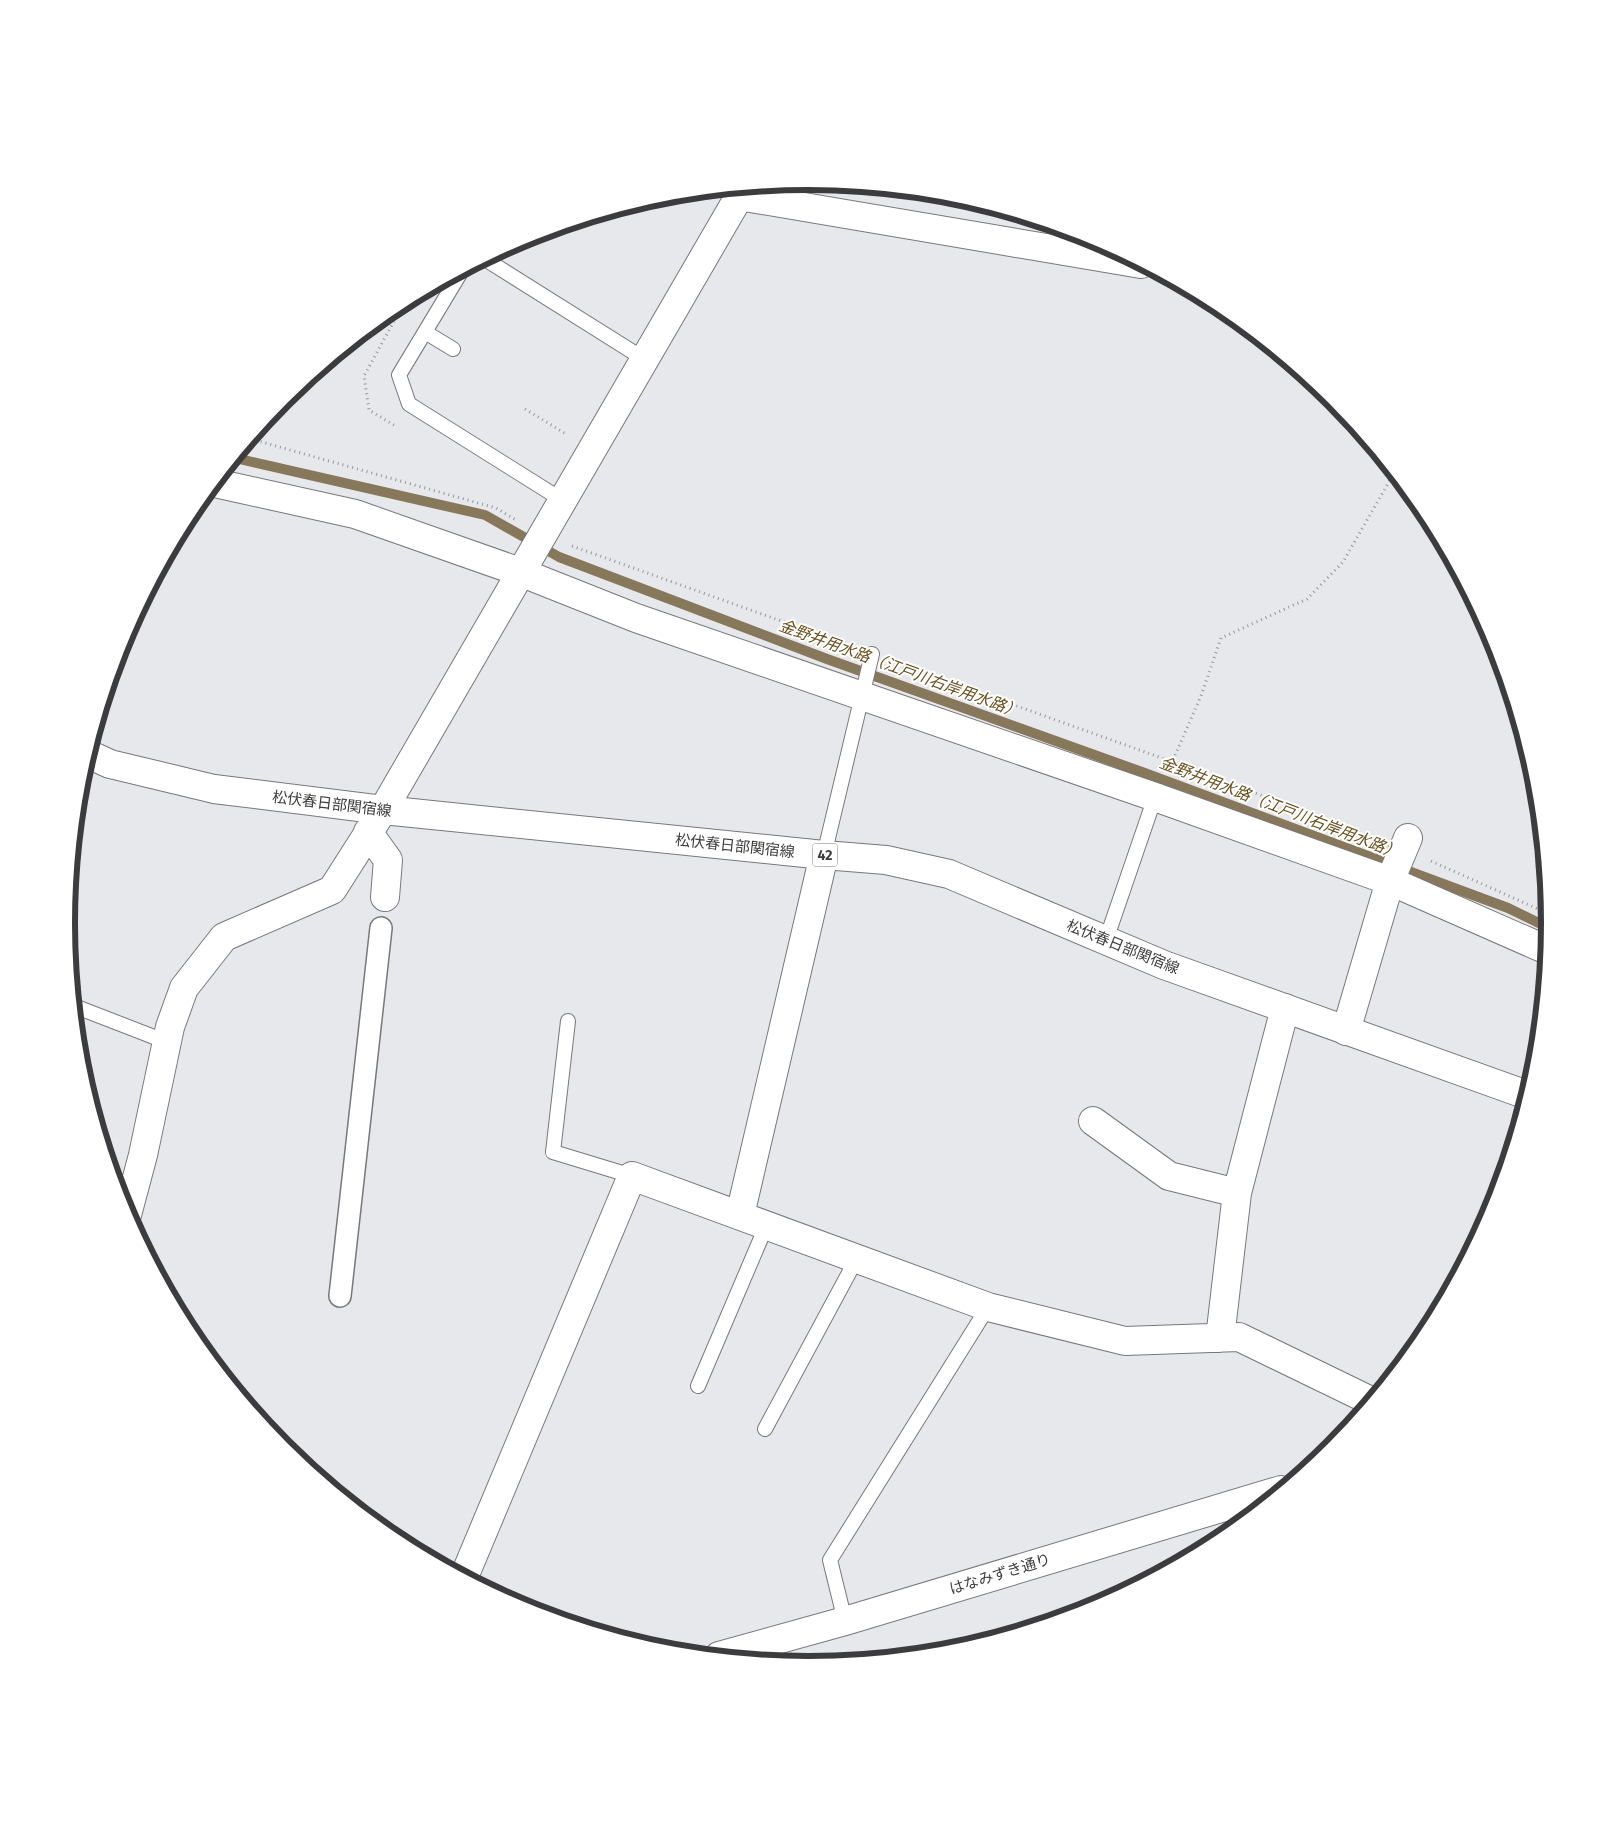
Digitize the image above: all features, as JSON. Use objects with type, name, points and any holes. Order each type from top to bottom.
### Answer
[{"type":"street","points":[[748,193],[1119,260]]},
{"type":"street","points":[[130,1202],[143,1155],[167,1042],[184,988],[224,937],[332,890],[376,821],[740,194]]},
{"type":"street","points":[[221,484],[355,514],[523,568],[636,618],[862,694],[1390,879],[1540,947]]},
{"type":"street","name":"松伏春日部関宿線","points":[[95,757],[110,764],[214,789],[376,821],[886,860],[948,874],[1164,964],[1521,1093]]},
{"type":"street","points":[[376,821],[388,860],[384,897]]},
{"type":"street","points":[[1346,1031],[1390,879],[1404,846]]},
{"type":"street","points":[[740,1215],[824,856]]},
{"type":"street","points":[[340,1296],[382,928]]},
{"type":"street","points":[[1220,1338],[1237,1193],[1285,1008]]},
{"type":"street","points":[[1093,1121],[1169,1176],[1237,1193]]},
{"type":"street","points":[[466,1572],[632,1176],[767,1224],[988,1307],[1126,1341],[1239,1337],[1366,1399]]},
{"type":"street","name":"はなみずき通り","points":[[733,1652],[845,1621],[1267,1494]]},
{"type":"lane","points":[[491,263],[644,359]]},
{"type":"lane","points":[[455,282],[399,375],[409,404],[562,500]]},
{"type":"lane","points":[[425,332],[453,349]]},
{"type":"lane","points":[[824,856],[872,655]]},
{"type":"lane","points":[[1106,940],[1155,797]]},
{"type":"lane","points":[[80,1008],[167,1042]]},
{"type":"lane","points":[[568,1021],[553,1152],[632,1176]]},
{"type":"lane","points":[[698,1386],[767,1224]]},
{"type":"lane","points":[[765,1429],[857,1258]]},
{"type":"lane","points":[[845,1621],[830,1560],[988,1307]]},
{"type":"path","points":[[526,409],[592,450]]},
{"type":"path","points":[[257,440],[496,508],[541,537],[1404,846],[1540,910]]},
{"type":"path","points":[[1172,763],[1201,696],[1221,638],[1307,599],[1343,562],[1391,479]]},
{"type":"waterway","name":"金野井用水路（江戸川右岸用水路）","points":[[241,459],[485,515],[559,557],[827,659],[1142,772],[1508,908],[1541,924]]}]
